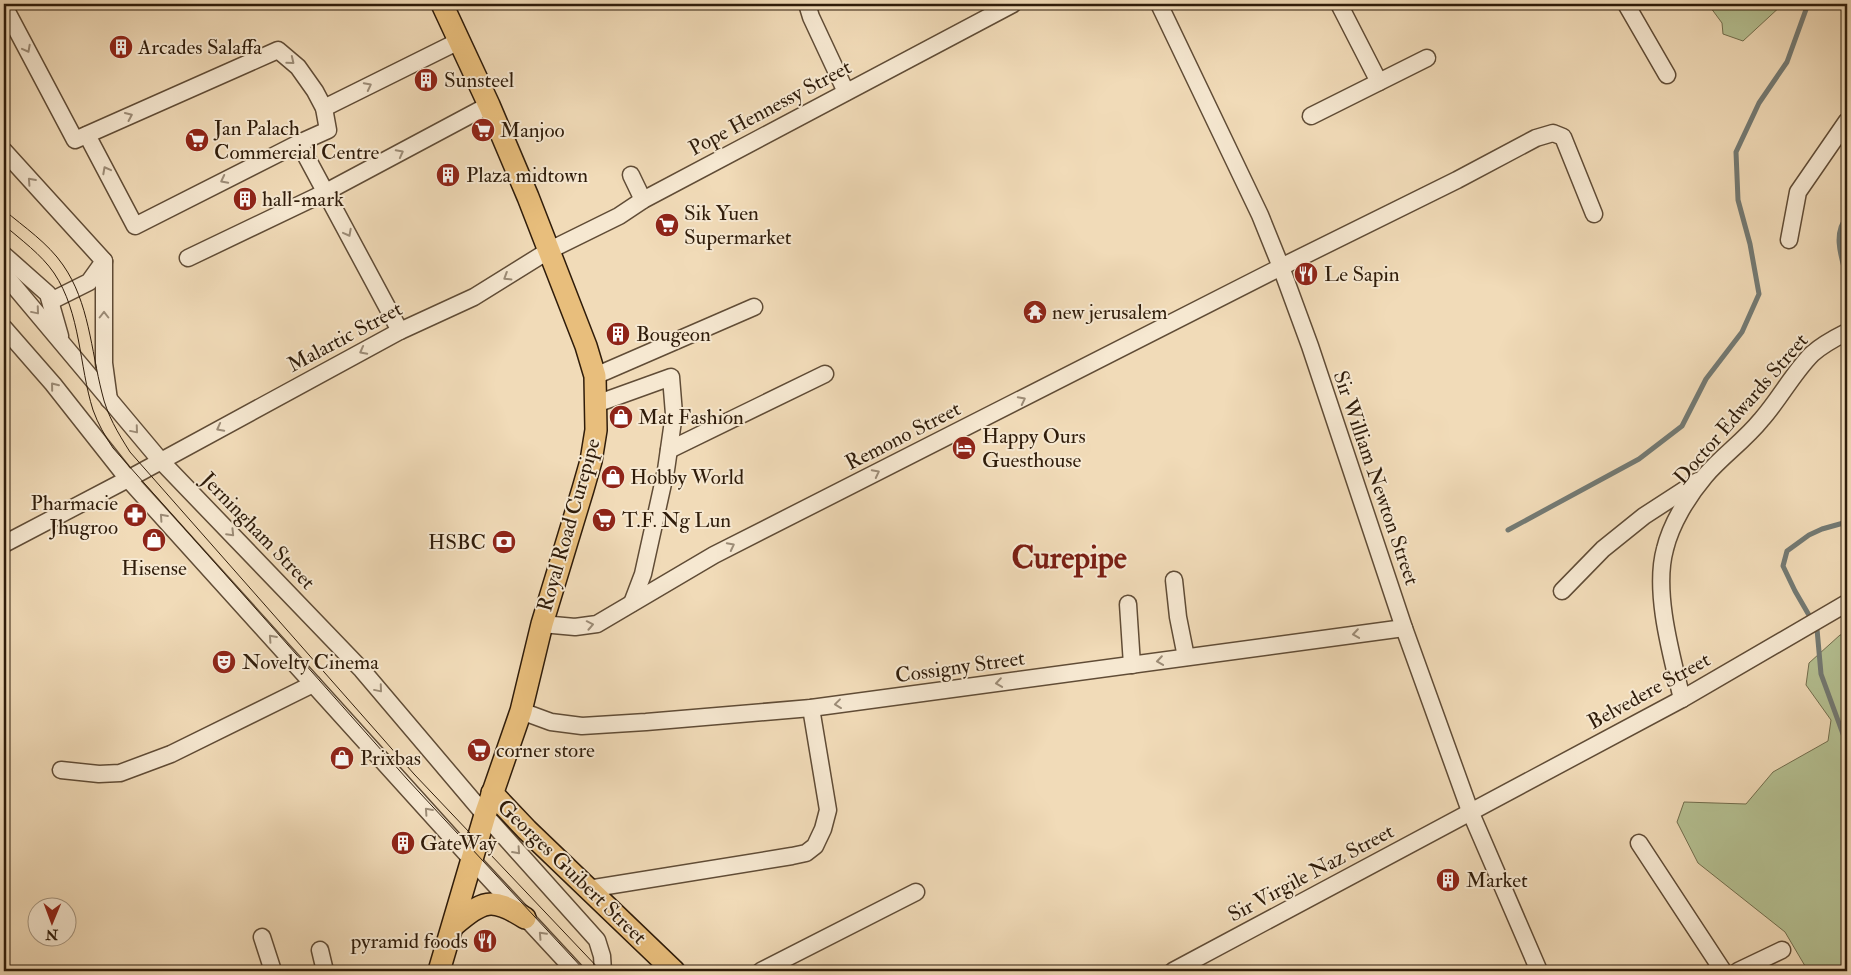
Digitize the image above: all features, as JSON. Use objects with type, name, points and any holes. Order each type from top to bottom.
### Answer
[{"type":"main road","name":"Royal Road Curepipe","points":[[439,971],[492,793],[522,711],[542,624],[591,461],[596,430],[595,376],[586,346],[528,197],[442,4]]},
{"type":"main road","name":"Georges Guibert Street","points":[[492,793],[527,830],[674,971]]},
{"type":"main road","points":[[453,926],[481,905],[506,906],[525,918]]},
{"type":"street","points":[[807,4],[811,17],[846,92]]},
{"type":"street","name":"Pope Hennessy Street","points":[[548,251],[619,216],[643,200],[1013,4]]},
{"type":"street","name":"Sir William Newton Street","points":[[1160,4],[1260,215],[1281,267],[1313,355],[1404,628],[1470,811],[1539,971]]},
{"type":"street","points":[[1339,4],[1379,82]]},
{"type":"street","points":[[1626,4],[1667,75]]},
{"type":"street","points":[[4,6],[75,140],[278,50],[298,67],[324,108],[328,130],[298,142],[135,226],[87,135]]},
{"type":"street","points":[[324,108],[459,41]]},
{"type":"street","points":[[1311,116],[1426,58]]},
{"type":"street","points":[[188,258],[326,192],[489,106]]},
{"type":"street","points":[[1789,240],[1798,192],[1847,121]]},
{"type":"street","name":"Remono Street","points":[[542,624],[575,627],[597,624],[714,554],[1457,180],[1536,138],[1553,133],[1563,137],[1594,214]]},
{"type":"street","points":[[298,142],[400,331]]},
{"type":"street","points":[[4,151],[104,261],[104,363],[110,400]]},
{"type":"street","points":[[630,175],[643,200]]},
{"type":"street","name":"Malartic Street","points":[[4,544],[400,331],[474,297],[548,251]]},
{"type":"street","points":[[4,255],[48,294],[62,343]]},
{"type":"street","points":[[51,304],[55,299],[88,282],[104,261]]},
{"type":"street","name":"Jerningham Street","points":[[4,274],[160,460],[362,670],[485,815],[597,940],[602,956],[603,971]]},
{"type":"street","points":[[595,376],[754,307]]},
{"type":"street","points":[[4,328],[53,384],[128,479],[472,860],[575,971]]},
{"type":"street","name":"Doctor Edwards Street","points":[[1682,699],[1667,638],[1663,608],[1664,550],[1675,521],[1704,477],[1732,448],[1751,432],[1812,355],[1829,341],[1847,332]]},
{"type":"street","points":[[669,450],[825,374]]},
{"type":"street","points":[[596,404],[671,377],[674,414],[666,470],[643,574],[632,603]]},
{"type":"street","points":[[1562,591],[1603,549],[1644,516],[1704,477]]},
{"type":"street","points":[[1174,580],[1178,617],[1186,657]]},
{"type":"street","name":"Belvedere Street","points":[[1470,811],[1682,699],[1847,603]]},
{"type":"street","points":[[1128,604],[1132,665]]},
{"type":"street","name":"Cossigny Street","points":[[522,711],[551,722],[582,726],[811,708],[1404,628]]},
{"type":"street","points":[[61,770],[99,774],[120,773],[171,754],[313,684]]},
{"type":"street","points":[[588,888],[799,855],[806,853],[815,846],[824,829],[828,810],[811,708]]},
{"type":"street","name":"Sir Virgile Naz Street","points":[[1173,971],[1470,811]]},
{"type":"street","points":[[1639,843],[1723,971]]},
{"type":"street","points":[[761,971],[916,892]]},
{"type":"street","points":[[262,937],[273,971]]},
{"type":"street","points":[[320,950],[325,971]]},
{"type":"street","points":[[1738,971],[1782,950]]},
{"type":"green space","points":[[1708,4],[1783,4],[1743,41],[1723,34],[1722,23]]},
{"type":"green space","points":[[1847,634],[1847,971],[1808,971],[1785,932],[1698,863],[1677,822],[1684,802],[1746,804],[1773,772],[1828,741],[1831,720],[1806,685],[1809,663],[1840,635]]},
{"type":"waterway","points":[[1508,530],[1639,459],[1682,426],[1706,379],[1742,332],[1759,294],[1750,244],[1738,200],[1736,152],[1759,103],[1787,62],[1808,4]]},
{"type":"waterway","points":[[1847,217],[1842,224],[1839,239],[1847,278]]},
{"type":"waterway","points":[[1847,522],[1809,535],[1787,551],[1783,566],[1817,629],[1821,674],[1847,745]]},
{"type":"tram line","points":[[4,210],[57,257],[72,279],[84,310],[104,401],[113,424],[130,452],[414,774],[601,971]]},
{"type":"tram line","points":[[4,225],[43,260],[54,273],[63,289],[75,322],[93,410],[113,448],[407,779],[585,971]]},
{"type":"place","name":"Arcades Salaffa","points":[[121,47]]},
{"type":"place","name":"Sunsteel","points":[[426,80]]},
{"type":"place","name":"Manjoo","points":[[483,130]]},
{"type":"place","name":"Jan Palach Commercial Centre","points":[[197,140]]},
{"type":"place","name":"Plaza midtown","points":[[448,175]]},
{"type":"place","name":"hall-mark","points":[[245,199]]},
{"type":"place","name":"Sik Yuen Supermarket","points":[[667,225]]},
{"type":"place","name":"Le Sapin","points":[[1306,274]]},
{"type":"place","name":"new jerusalem","points":[[1035,312]]},
{"type":"place","name":"Bougeon","points":[[618,334]]},
{"type":"place","name":"Mat Fashion","points":[[621,417]]},
{"type":"place","name":"Happy Ours Guesthouse","points":[[964,448]]},
{"type":"place","name":"Hobby World","points":[[613,477]]},
{"type":"place","name":"Pharmacie Jhugroo","points":[[135,515]]},
{"type":"place","name":"T.F. Ng Lun","points":[[604,520]]},
{"type":"place","name":"Hisense","points":[[154,540]]},
{"type":"place","name":"HSBC","points":[[504,542]]},
{"type":"place","name":"Novelty Cinema","points":[[224,662]]},
{"type":"place","name":"corner store","points":[[479,750]]},
{"type":"place","name":"Prixbas","points":[[342,758]]},
{"type":"place","name":"GateWay","points":[[403,843]]},
{"type":"place","name":"Market","points":[[1448,880]]},
{"type":"place","name":"pyramid foods","points":[[485,941]]},
{"type":"district","name":"Curepipe","points":[[1069,558]]}]
